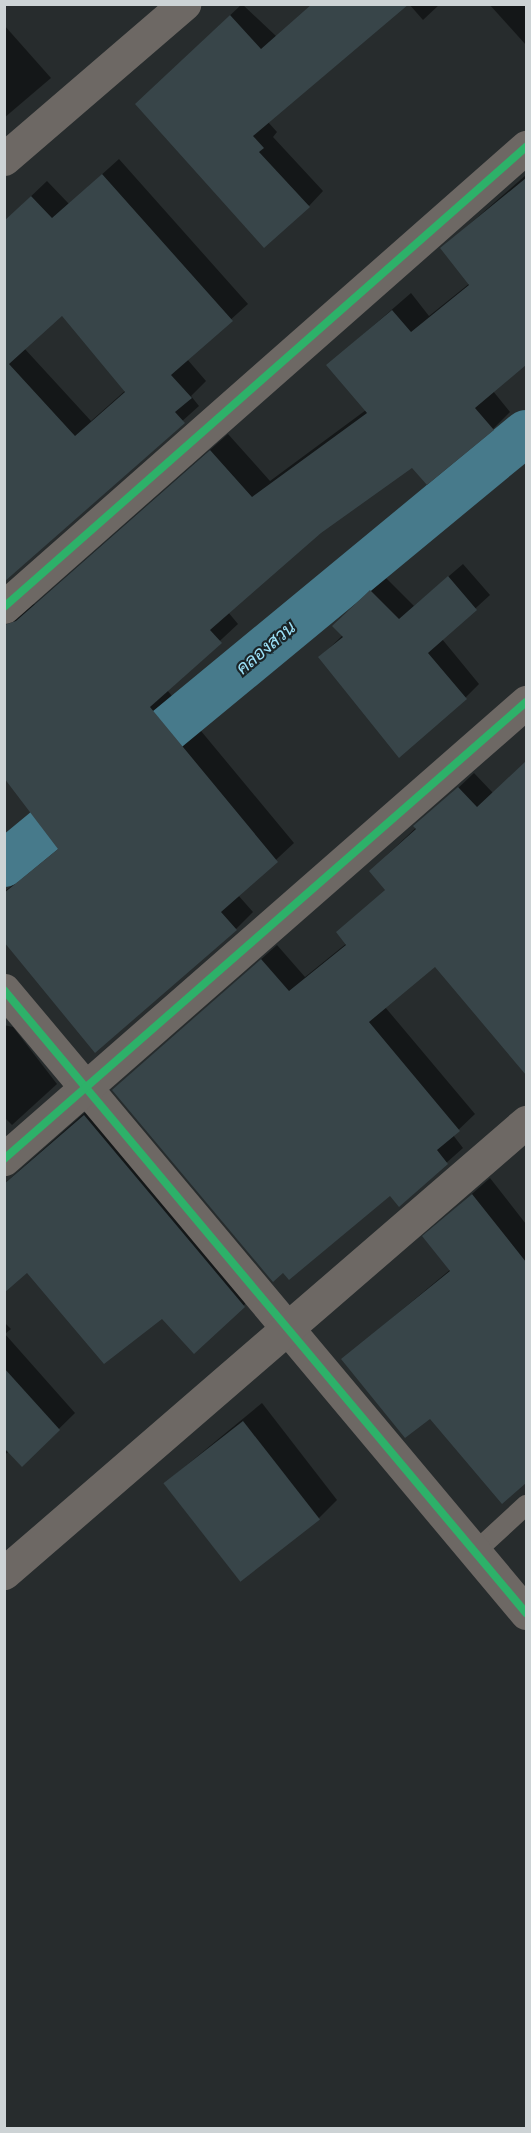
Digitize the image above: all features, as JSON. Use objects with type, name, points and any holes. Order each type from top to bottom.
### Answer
[{"type":"street","points":[[4,159],[184,4]]},
{"type":"street","points":[[4,607],[526,147]]},
{"type":"street","points":[[4,1159],[526,702]]},
{"type":"street","points":[[4,990],[286,1330],[526,1613]]},
{"type":"street","points":[[4,1573],[526,1122]]},
{"type":"lane","points":[[474,1553],[526,1505]]},
{"type":"building","points":[[312,4],[409,4],[253,136],[264,148],[259,152],[310,207],[264,248],[135,104],[230,15],[261,49]]},
{"type":"building","points":[[102,174],[233,321],[171,375],[192,398],[175,412],[185,423],[4,582],[4,221],[31,196],[52,218]],"holes":[[[62,316],[125,392],[75,436],[9,364]]]},
{"type":"building","points":[[526,178],[526,365],[475,408],[494,430],[427,485],[412,468],[321,533],[210,630],[222,643],[150,707],[278,862],[221,912],[237,930],[95,1053],[4,942],[4,893],[58,849],[4,778],[4,625],[16,621],[210,450],[252,497],[367,413],[326,365],[392,310],[411,332],[469,285],[440,248]]},
{"type":"building","points":[[448,576],[477,610],[428,653],[467,699],[399,758],[318,657],[343,637],[332,626],[370,590],[399,619]]},
{"type":"building","points":[[526,761],[526,1075],[435,967],[369,1022],[460,1131],[437,1150],[448,1164],[399,1207],[390,1196],[289,1280],[283,1273],[273,1282],[112,1090],[261,959],[289,991],[346,945],[336,932],[385,890],[369,871],[416,829],[413,826],[458,787],[477,807]]},
{"type":"building","points":[[84,1115],[245,1307],[194,1354],[162,1319],[104,1364],[27,1273],[4,1293],[4,1184]]},
{"type":"building","points":[[472,1194],[526,1262],[526,1483],[502,1504],[430,1419],[405,1438],[341,1359],[450,1271],[422,1236]]},
{"type":"building","points":[[4,1368],[60,1430],[22,1467],[4,1448]]},
{"type":"building","points":[[243,1421],[320,1520],[240,1582],[163,1483]]},
{"type":"waterway","name":"คลองสวน","points":[[4,864],[526,433]]},
{"type":"cycle path","points":[[4,607],[526,147]]},
{"type":"cycle path","points":[[4,1159],[526,702]]},
{"type":"cycle path","points":[[4,990],[526,1613]]}]
